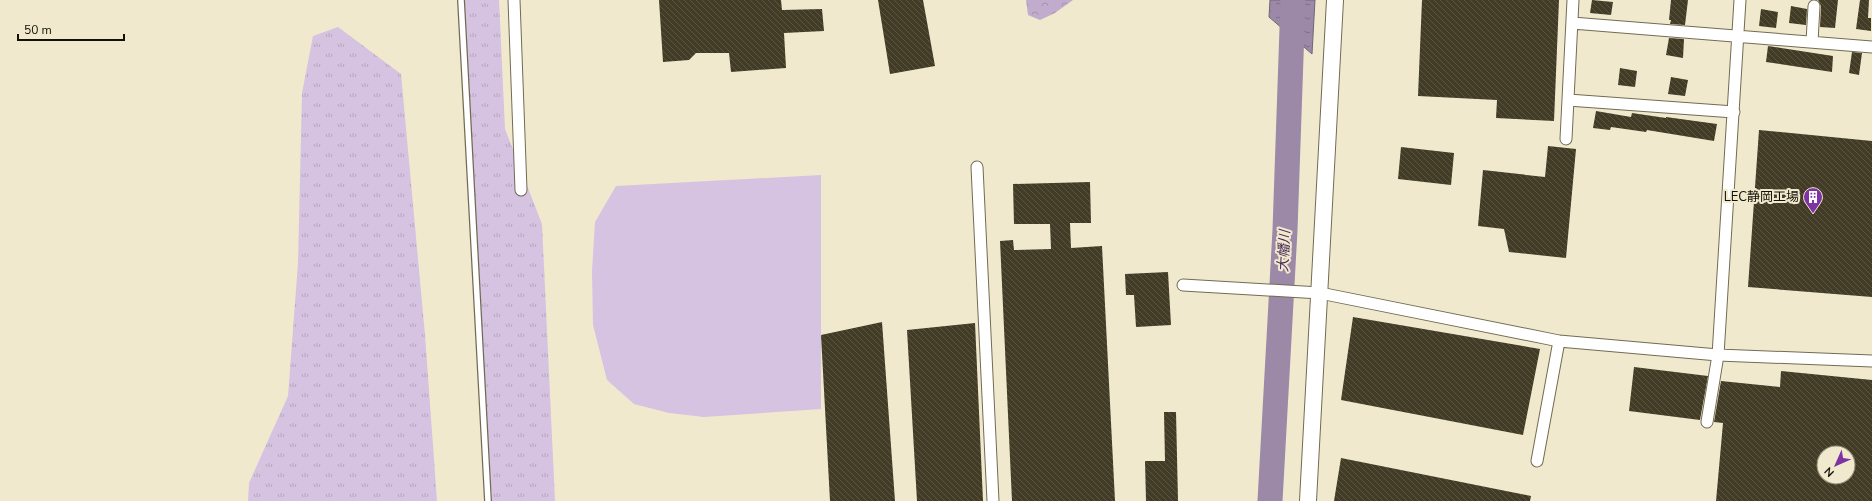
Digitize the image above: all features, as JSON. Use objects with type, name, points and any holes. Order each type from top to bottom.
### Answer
[{"type":"street","points":[[514,0],[521,190]]},
{"type":"street","points":[[1308,501],[1335,0]]},
{"type":"street","points":[[1566,139],[1573,0]]},
{"type":"street","points":[[1707,422],[1718,355],[1740,0]]},
{"type":"street","points":[[1812,42],[1814,6]]},
{"type":"street","points":[[1572,23],[1737,35],[1872,48]]},
{"type":"street","points":[[1568,100],[1734,112]]},
{"type":"street","points":[[977,167],[993,501]]},
{"type":"street","points":[[1183,285],[1320,293],[1559,341],[1718,355],[1872,361]]},
{"type":"street","points":[[1537,462],[1559,341]]},
{"type":"lane","points":[[461,0],[488,501]]},
{"type":"green space","points":[[461,0],[499,0],[505,129],[542,224],[555,501],[492,501]]},
{"type":"green space","points":[[1026,0],[1073,0],[1055,13],[1040,20],[1028,15]]},
{"type":"green space","points":[[338,27],[401,74],[425,335],[437,501],[248,501],[249,483],[288,396],[298,263],[302,93],[313,36]]},
{"type":"green space","points":[[821,175],[821,409],[704,417],[669,413],[634,404],[607,380],[593,325],[592,271],[595,222],[616,186]]},
{"type":"water","points":[[1270,0],[1315,0],[1312,54],[1269,17]]},
{"type":"building","points":[[659,0],[781,0],[782,10],[822,9],[824,31],[784,33],[786,68],[731,72],[729,53],[696,53],[689,60],[663,62]]},
{"type":"building","points":[[878,0],[923,0],[935,66],[890,74]]},
{"type":"building","points":[[1422,0],[1559,0],[1554,121],[1496,118],[1497,100],[1418,96]]},
{"type":"building","points":[[1592,0],[1613,2],[1611,15],[1590,13]]},
{"type":"building","points":[[1671,0],[1688,0],[1685,25],[1670,24]]},
{"type":"building","points":[[1818,0],[1838,0],[1835,28],[1820,27],[1821,6]]},
{"type":"building","points":[[1860,0],[1869,0],[1868,18],[1871,18],[1871,31],[1856,29]]},
{"type":"building","points":[[1791,6],[1807,9],[1806,25],[1789,23]]},
{"type":"building","points":[[1761,9],[1778,12],[1776,28],[1759,26]]},
{"type":"building","points":[[1669,38],[1684,39],[1683,58],[1666,55]]},
{"type":"building","points":[[1768,46],[1833,56],[1832,72],[1766,62]]},
{"type":"building","points":[[1852,52],[1862,53],[1859,75],[1849,73]]},
{"type":"building","points":[[1620,68],[1637,71],[1635,87],[1618,85]]},
{"type":"building","points":[[1671,77],[1688,80],[1685,96],[1668,94]]},
{"type":"building","points":[[1596,111],[1631,117],[1632,113],[1717,124],[1714,141],[1647,130],[1646,132],[1611,127],[1610,130],[1593,128]]},
{"type":"building","name":"LEC静岡工場","points":[[1759,130],[1872,141],[1872,297],[1748,287]]},
{"type":"building","points":[[1548,146],[1576,149],[1566,258],[1509,252],[1504,229],[1478,226],[1483,170],[1545,177]]},
{"type":"building","points":[[1401,147],[1454,153],[1451,185],[1398,179]]},
{"type":"building","points":[[1090,182],[1091,223],[1070,223],[1071,248],[1102,246],[1115,501],[1012,501],[1000,241],[1013,240],[1014,250],[1051,249],[1050,224],[1014,224],[1013,184]]},
{"type":"building","points":[[1168,272],[1171,325],[1136,327],[1134,295],[1126,295],[1125,274]]},
{"type":"building","points":[[1353,317],[1540,349],[1523,435],[1341,400]]},
{"type":"building","points":[[882,322],[895,501],[830,501],[821,335]]},
{"type":"building","points":[[975,323],[983,501],[917,501],[907,330]]},
{"type":"building","points":[[1634,367],[1708,376],[1700,420],[1629,411]]},
{"type":"building","points":[[1781,371],[1872,380],[1872,501],[1716,501],[1723,423],[1714,422],[1721,381],[1780,387]]},
{"type":"building","points":[[1164,412],[1176,412],[1178,501],[1146,501],[1145,461],[1165,461]]},
{"type":"building","points":[[1341,458],[1531,496],[1530,501],[1334,501]]},
{"type":"waterway","name":"大幡川","points":[[1270,501],[1285,230],[1293,0]]},
{"type":"place","name":"LEC静岡工場","points":[[1813,214]]}]
